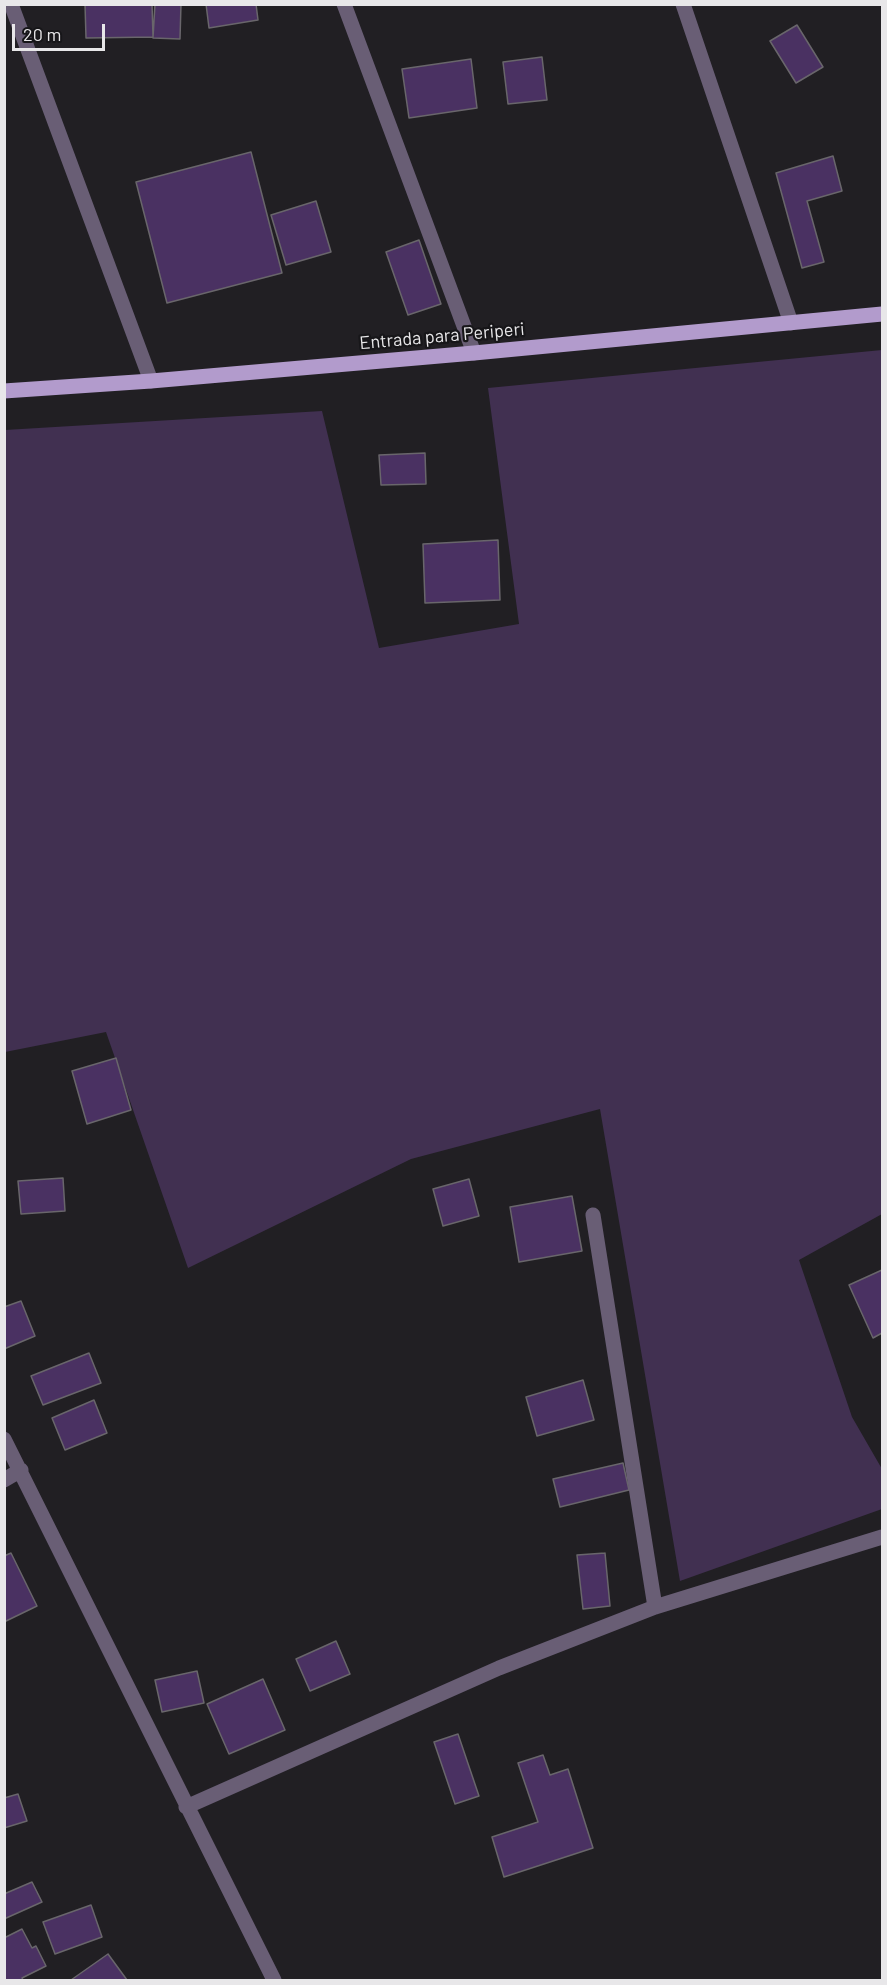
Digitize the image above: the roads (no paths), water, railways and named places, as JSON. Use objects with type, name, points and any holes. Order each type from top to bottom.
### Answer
[{"type":"main road","name":"Entrada para Periperi","points":[[4,391],[151,381],[474,353],[882,314]]},
{"type":"street","points":[[10,4],[151,381]]},
{"type":"street","points":[[344,4],[474,353]]},
{"type":"street","points":[[683,4],[791,323]]},
{"type":"street","points":[[593,1215],[655,1607]]},
{"type":"street","points":[[4,1438],[274,1980]]},
{"type":"street","points":[[4,1480],[21,1470]]},
{"type":"street","points":[[186,1807],[499,1668],[655,1607],[882,1537]]}]
